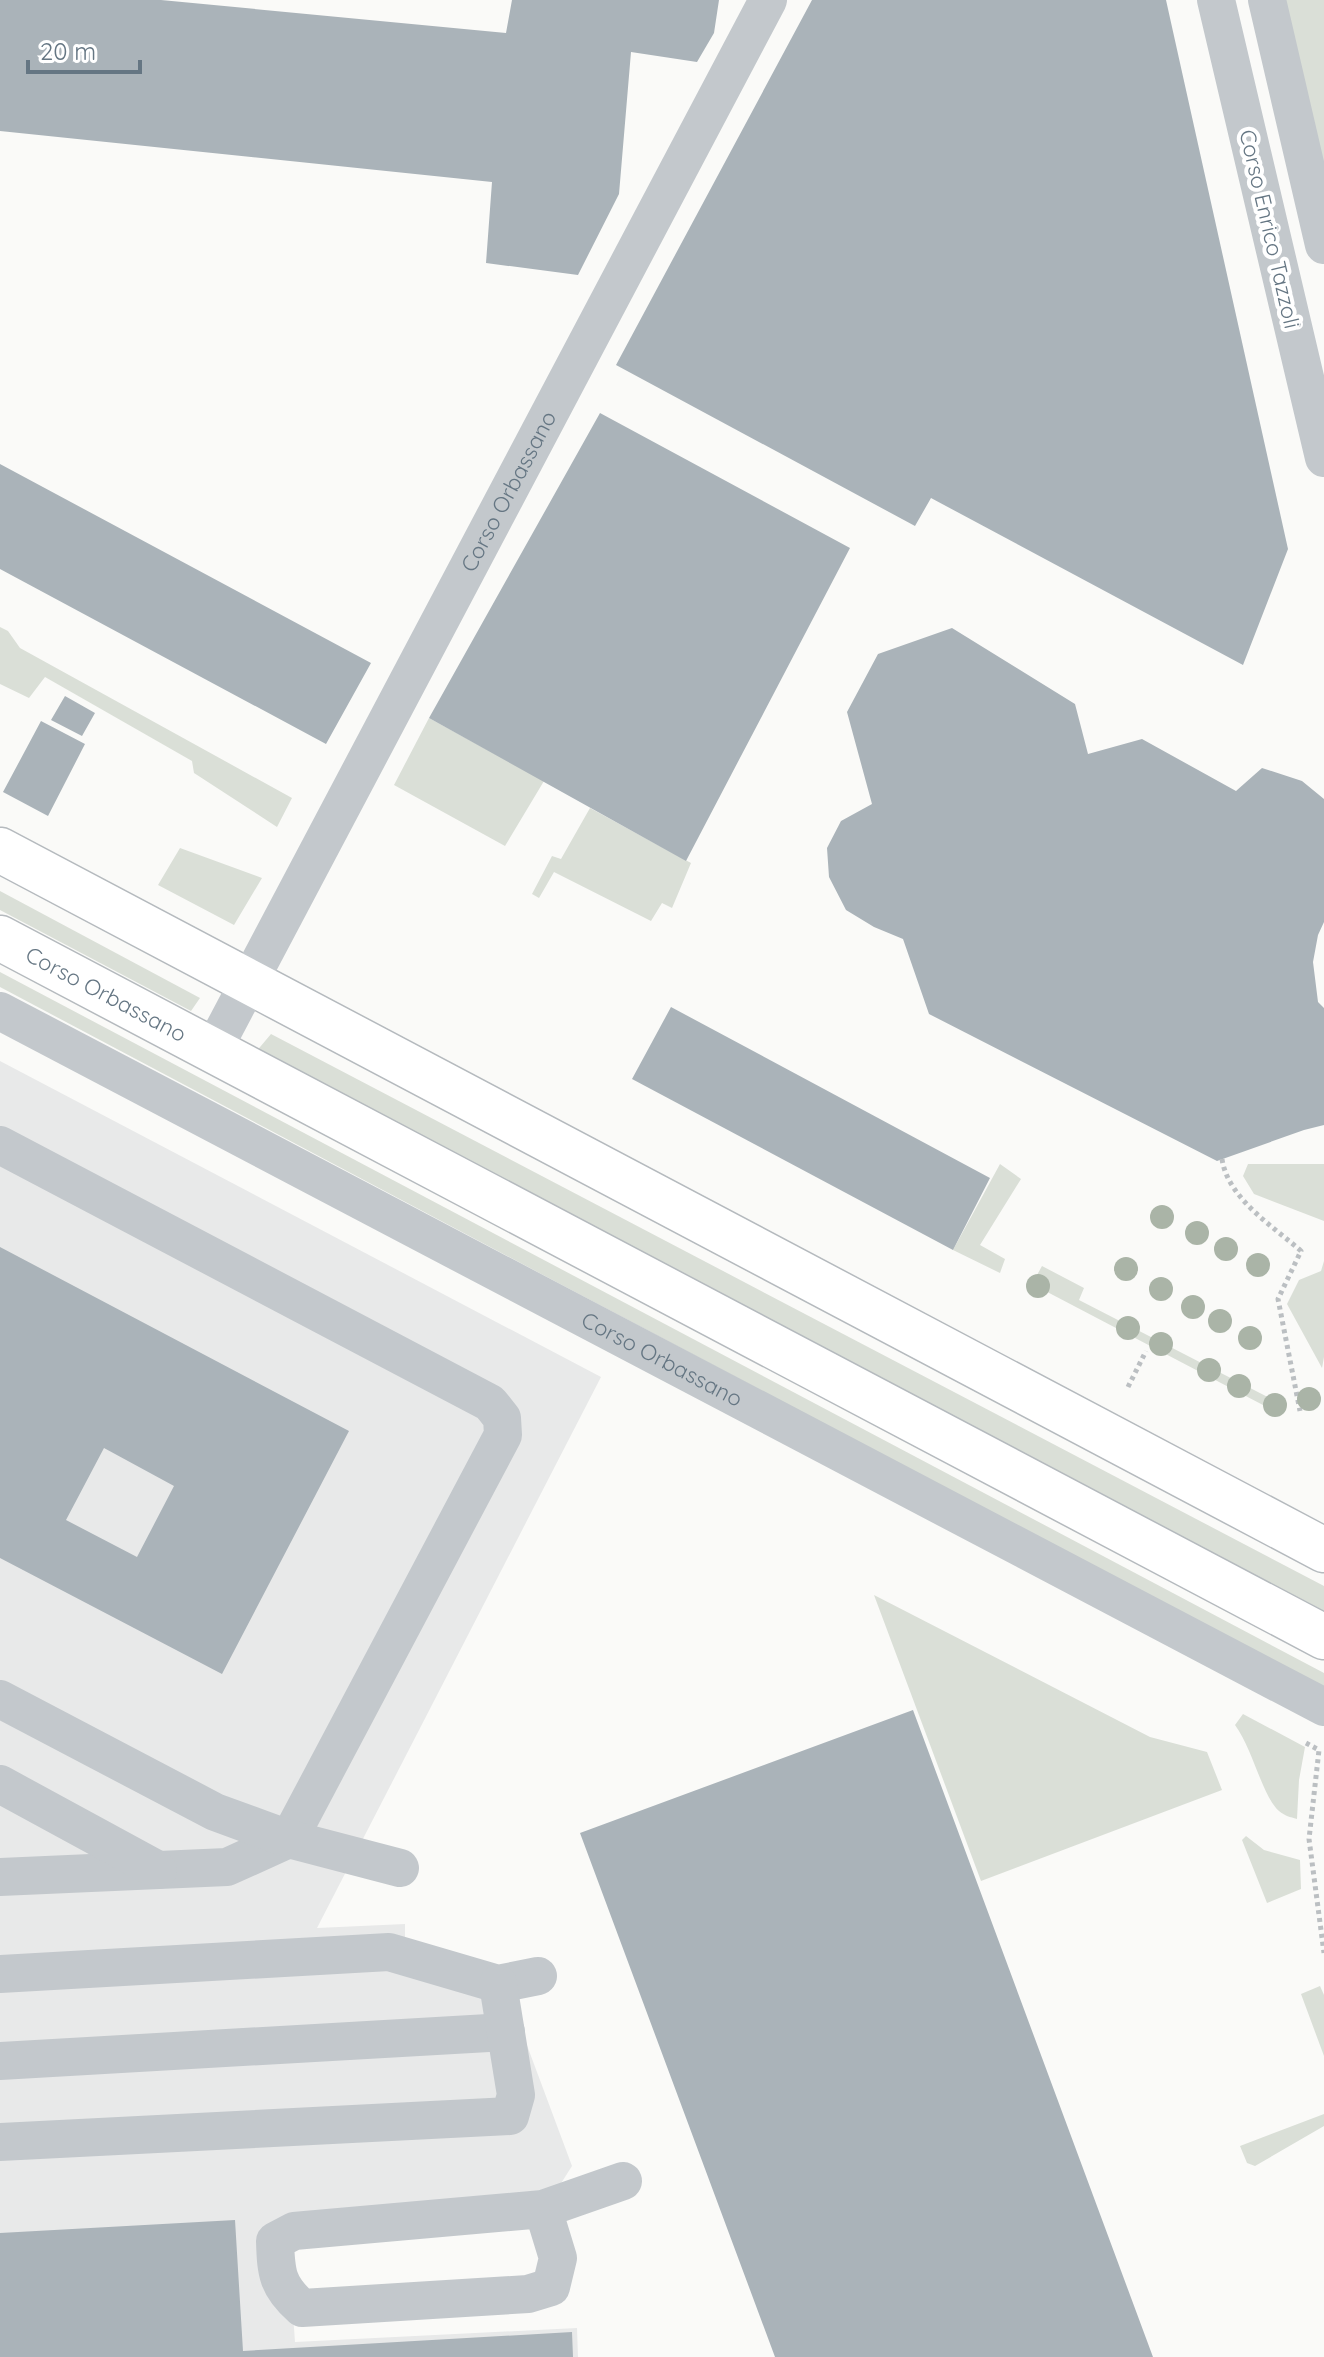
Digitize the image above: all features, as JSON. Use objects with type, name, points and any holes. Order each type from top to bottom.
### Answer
[{"type":"main road","points":[[0,850],[1324,1550]]},
{"type":"main road","name":"Corso Orbassano","points":[[0,938],[1324,1637]]},
{"type":"street","name":"Corso Orbassano","points":[[213,1050],[768,0]]},
{"type":"street","name":"Corso Enrico Tazzoli","points":[[1216,0],[1324,458]]},
{"type":"street","points":[[1267,0],[1324,245]]},
{"type":"street","name":"Corso Orbassano","points":[[0,1011],[1324,1707]]},
{"type":"street","points":[[0,1145],[490,1403],[502,1418],[503,1435],[289,1839],[227,1867],[5,1874]]},
{"type":"street","points":[[0,1699],[215,1812],[289,1839],[400,1868]]},
{"type":"street","points":[[0,1784],[158,1870]]},
{"type":"street","points":[[0,1974],[389,1952],[498,1984],[538,1976]]},
{"type":"street","points":[[0,2142],[510,2116],[516,2095],[498,1984]]},
{"type":"street","points":[[0,2061],[506,2032]]},
{"type":"street","points":[[543,2209],[558,2258],[551,2287],[528,2294],[302,2308],[284,2292],[276,2268],[275,2241],[294,2231],[543,2209],[623,2181]]},
{"type":"path","points":[[1222,1159],[1224,1169],[1244,1202],[1301,1251],[1278,1299],[1300,1411]]},
{"type":"path","points":[[1128,1387],[1146,1351]]},
{"type":"path","points":[[1305,1743],[1319,1750],[1309,1839],[1324,1953]]},
{"type":"shaded area","points":[[1282,0],[1324,0],[1324,174]]},
{"type":"shaded area","points":[[0,627],[8,631],[20,648],[292,798],[277,827],[194,773],[192,761],[45,677],[29,698],[0,684]]},
{"type":"shaded area","points":[[429,718],[544,781],[505,846],[394,785]]},
{"type":"shaded area","points":[[590,808],[691,863],[672,908],[662,903],[651,921],[554,872],[539,898],[532,894],[552,856],[561,859]]},
{"type":"shaded area","points":[[180,848],[262,878],[234,925],[158,885]]},
{"type":"shaded area","points":[[0,891],[200,998],[191,1011],[0,910]]},
{"type":"shaded area","points":[[0,972],[1324,1673],[1324,1689],[0,987]]},
{"type":"shaded area","points":[[271,1034],[1324,1586],[1324,1611],[255,1053]]},
{"type":"shaded area","points":[[0,1061],[601,1377],[317,1928],[405,1924],[405,1960],[500,1985],[528,2048],[572,2166],[539,2218],[287,2228],[295,2342],[577,2328],[578,2357],[0,2357]]},
{"type":"shaded area","points":[[1000,1164],[1021,1179],[980,1245],[1005,1259],[1000,1273],[953,1250]]},
{"type":"shaded area","points":[[1248,1164],[1324,1164],[1324,1221],[1254,1194],[1243,1176]]},
{"type":"shaded area","points":[[1324,1261],[1322,1368],[1287,1304],[1299,1280],[1321,1271]]},
{"type":"shaded area","points":[[1042,1266],[1084,1288],[1079,1300],[1283,1405],[1278,1413],[1032,1284]]},
{"type":"shaded area","points":[[874,1595],[1150,1737],[1207,1752],[1222,1790],[981,1881]]},
{"type":"shaded area","points":[[1243,1714],[1305,1747],[1297,1819],[1279,1811],[1267,1795],[1235,1725]]},
{"type":"shaded area","points":[[1246,1836],[1264,1850],[1300,1860],[1301,1889],[1267,1903],[1242,1840]]},
{"type":"shaded area","points":[[1320,1986],[1324,1995],[1324,2056],[1301,1994]]},
{"type":"shaded area","points":[[1324,2114],[1324,2126],[1255,2166],[1247,2163],[1240,2146]]},
{"type":"building","points":[[0,0],[161,0],[506,33],[512,0],[719,0],[714,33],[697,62],[631,52],[619,194],[578,275],[486,263],[492,182],[0,131]]},
{"type":"building","points":[[812,0],[1166,0],[1288,549],[1243,665],[931,498],[915,526],[616,365]]},
{"type":"building","points":[[600,413],[850,548],[686,861],[429,718]]},
{"type":"building","points":[[0,464],[371,663],[326,744],[0,569]]},
{"type":"building","points":[[952,628],[1075,704],[1088,754],[1142,739],[1236,791],[1262,768],[1302,781],[1324,799],[1324,922],[1313,962],[1318,1002],[1324,1008],[1324,1125],[1217,1161],[929,1014],[903,939],[874,927],[846,910],[829,877],[827,848],[841,821],[872,804],[847,712],[878,654]]},
{"type":"building","points":[[65,696],[95,713],[82,736],[51,720]]},
{"type":"building","points":[[41,721],[85,744],[48,816],[3,792]]},
{"type":"building","points":[[671,1007],[990,1178],[953,1250],[632,1079]]},
{"type":"building","points":[[0,1247],[349,1431],[222,1674],[0,1558]],"holes":[[[104,1448],[174,1486],[137,1557],[66,1520]]]},
{"type":"building","points":[[913,1710],[1153,2357],[775,2357],[580,1833]]},
{"type":"building","points":[[235,2220],[243,2351],[572,2332],[573,2357],[0,2357],[0,2233]]}]
